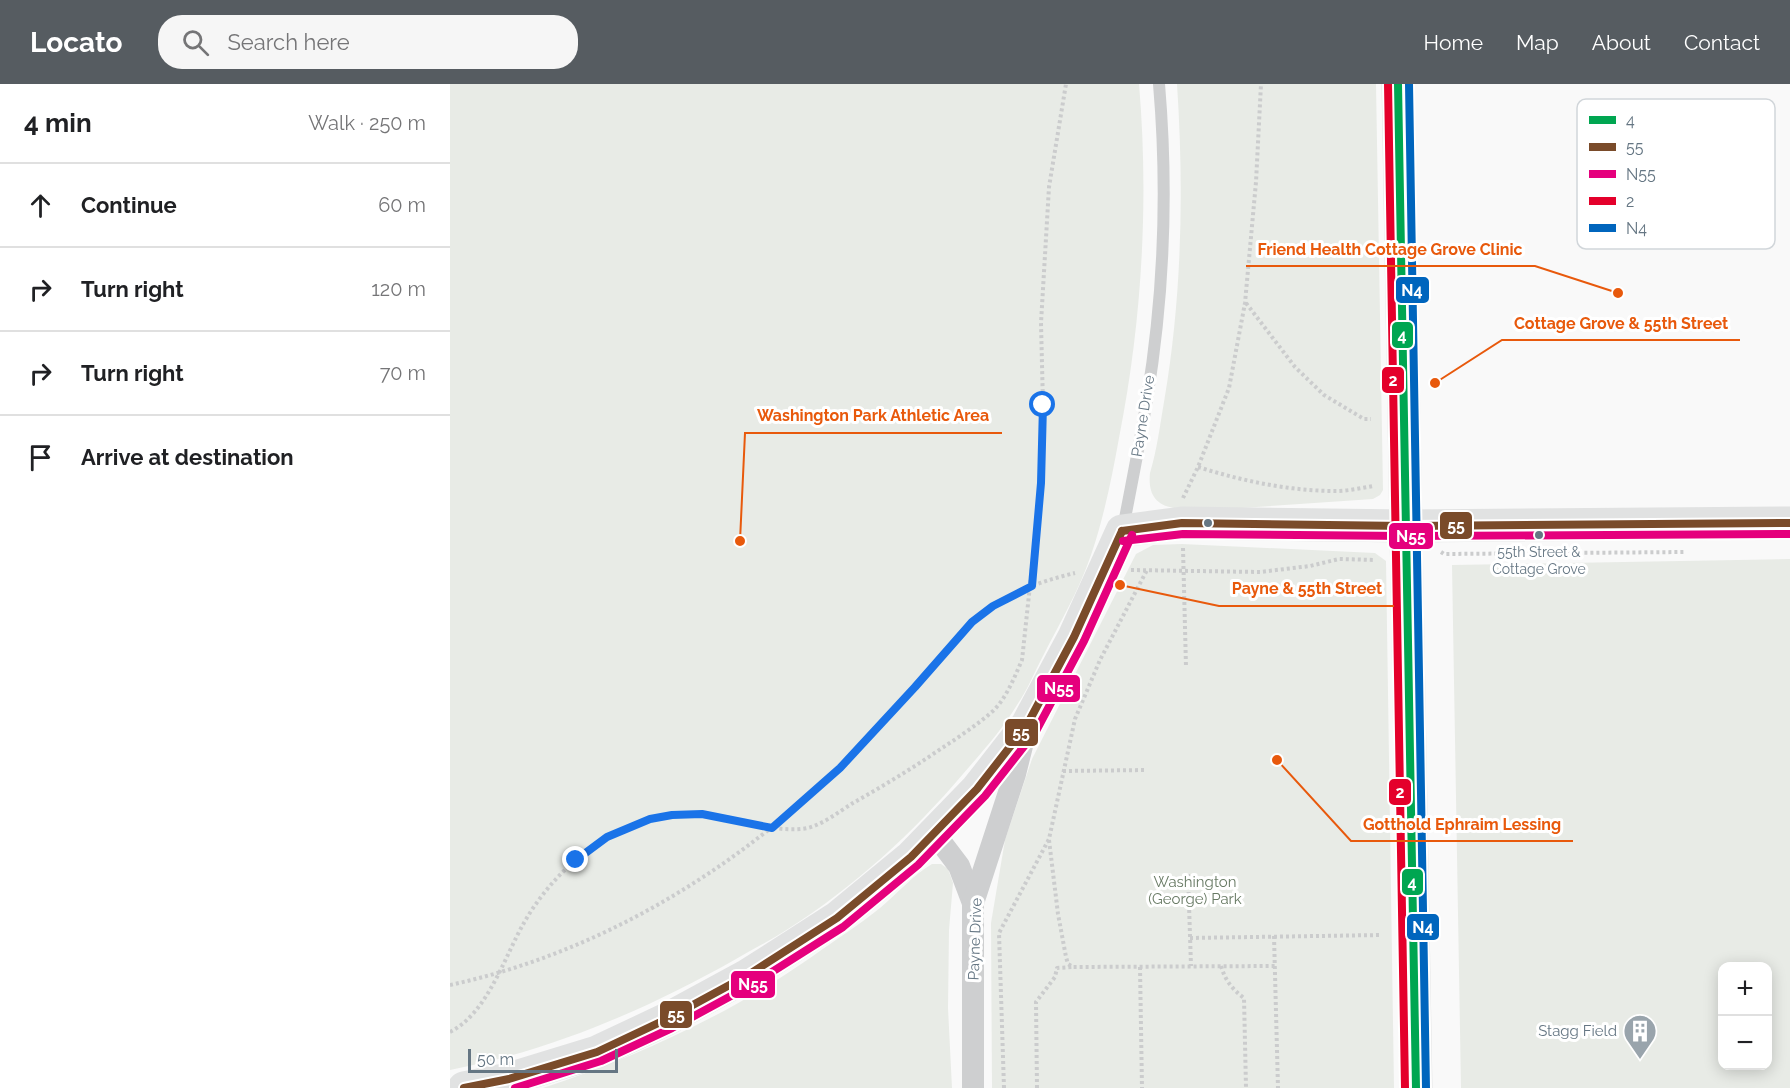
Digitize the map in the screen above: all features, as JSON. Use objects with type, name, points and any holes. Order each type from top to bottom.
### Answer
[{"type":"street","points":[[1398,84],[1416,1088]]},
{"type":"street","points":[[1122,531],[1182,523],[1407,526],[1790,523]]},
{"type":"street","name":"Payne Drive","points":[[464,1088],[508,1079],[597,1052],[667,1019],[748,975],[837,918],[910,857],[977,789],[1027,725],[1074,638],[1122,531]]},
{"type":"street","name":"Payne Drive","points":[[973,1088],[973,903],[1015,774],[1027,725]]},
{"type":"street","points":[[934,833],[959,866],[973,903]]},
{"type":"lane","name":"Payne Drive","points":[[1122,531],[1147,398],[1159,297],[1164,214],[1163,131],[1159,84]]},
{"type":"path","points":[[450,1032],[475,1010],[498,974],[525,920],[556,878],[607,837],[650,819],[672,815],[702,814],[772,828],[805,829],[821,822],[914,767],[968,731],[994,710],[1011,685],[1022,660],[1032,586],[1041,483],[1043,405],[1041,323],[1049,188],[1065,84]]},
{"type":"path","points":[[1180,508],[1182,498],[1198,467],[1229,388],[1245,303],[1256,183],[1261,84]]},
{"type":"path","points":[[1245,303],[1296,367],[1324,395],[1364,419],[1371,419]]},
{"type":"path","points":[[1198,467],[1235,478],[1280,487],[1338,491],[1373,486]]},
{"type":"path","points":[[1182,544],[1186,667]]},
{"type":"path","points":[[1444,555],[1694,552]]},
{"type":"path","points":[[1128,570],[1260,572],[1339,560],[1376,560]]},
{"type":"path","points":[[1004,1088],[999,933],[1049,839],[1075,719],[1100,660],[1147,570]]},
{"type":"path","points":[[450,985],[498,974],[616,928],[711,874],[772,828],[840,768],[972,622],[993,606],[1032,586],[1084,571]]},
{"type":"path","points":[[1063,771],[1146,770]]},
{"type":"path","points":[[1049,839],[1066,957],[1068,964],[1073,967]]},
{"type":"path","points":[[1188,874],[1191,966]]},
{"type":"path","points":[[1190,938],[1381,935]]},
{"type":"path","points":[[1274,936],[1278,1088]]},
{"type":"path","points":[[1221,966],[1230,985],[1244,998],[1245,1088]]},
{"type":"path","points":[[1037,1088],[1036,1002],[1055,977],[1057,968],[1275,966]]},
{"type":"path","points":[[1140,967],[1142,1088]]},
{"type":"green space","points":[[450,84],[1139,84],[1143,217],[1133,350],[1127,394],[1104,512],[1091,555],[1075,594],[1024,694],[998,732],[944,796],[882,858],[812,913],[782,933],[702,978],[598,1026],[562,1040],[488,1062],[450,1070]]},
{"type":"green space","points":[[1177,84],[1376,84],[1383,490],[1373,499],[1241,508],[1174,508],[1157,501],[1151,492],[1150,473],[1170,363],[1178,283],[1181,204]]},
{"type":"green space","name":"Washington (George) Park","points":[[1182,544],[1375,553],[1386,561],[1394,1088],[992,1088],[991,923],[1005,840],[1032,759],[1136,554],[1153,545]]},
{"type":"green space","points":[[1790,559],[1790,1088],[1461,1088],[1452,565]]},
{"type":"green space","points":[[932,864],[941,864],[948,869],[953,883],[949,930],[948,1008],[952,1088],[543,1088],[614,1062],[683,1032],[749,997],[864,920]]},
{"type":"transit line","name":"2","points":[[1388,84],[1405,1088]]},
{"type":"transit line","name":"4","points":[[1398,84],[1416,1088]]},
{"type":"transit line","name":"N4","points":[[1409,84],[1426,1088]]},
{"type":"transit line","name":"55","points":[[1122,531],[1182,523],[1406,526],[1790,523]]},
{"type":"transit line","name":"55","points":[[464,1088],[509,1079],[597,1052],[667,1019],[748,975],[837,918],[911,857],[977,789],[1027,725],[1074,637],[1122,531]]},
{"type":"transit line","name":"N55","points":[[1123,541],[1183,534],[1406,536],[1790,534]]},
{"type":"transit line","name":"N55","points":[[515,1088],[601,1061],[672,1028],[753,984],[843,927],[918,865],[985,796],[1036,731],[1084,641],[1132,535]]},
{"type":"place","name":"Friend Health Cottage Grove Clinic","points":[[1618,293]]},
{"type":"place","name":"Cottage Grove & 55th Street","points":[[1435,383]]},
{"type":"place","name":"55th Street & Cottage Grove","points":[[1539,535]]},
{"type":"place","name":"Washington Park Athletic Area","points":[[740,541]]},
{"type":"place","name":"Payne & 55th Street","points":[[1120,585]]},
{"type":"place","name":"Gotthold Ephraim Lessing","points":[[1277,760]]},
{"type":"place","name":"Stagg Field","points":[[1640,1060]]},
{"type":"route","points":[[576,860],[607,837],[650,819],[672,815],[702,814],[732,818],[772,828],[840,768],[972,622],[993,606],[1032,586],[1041,483],[1043,405]]}]
